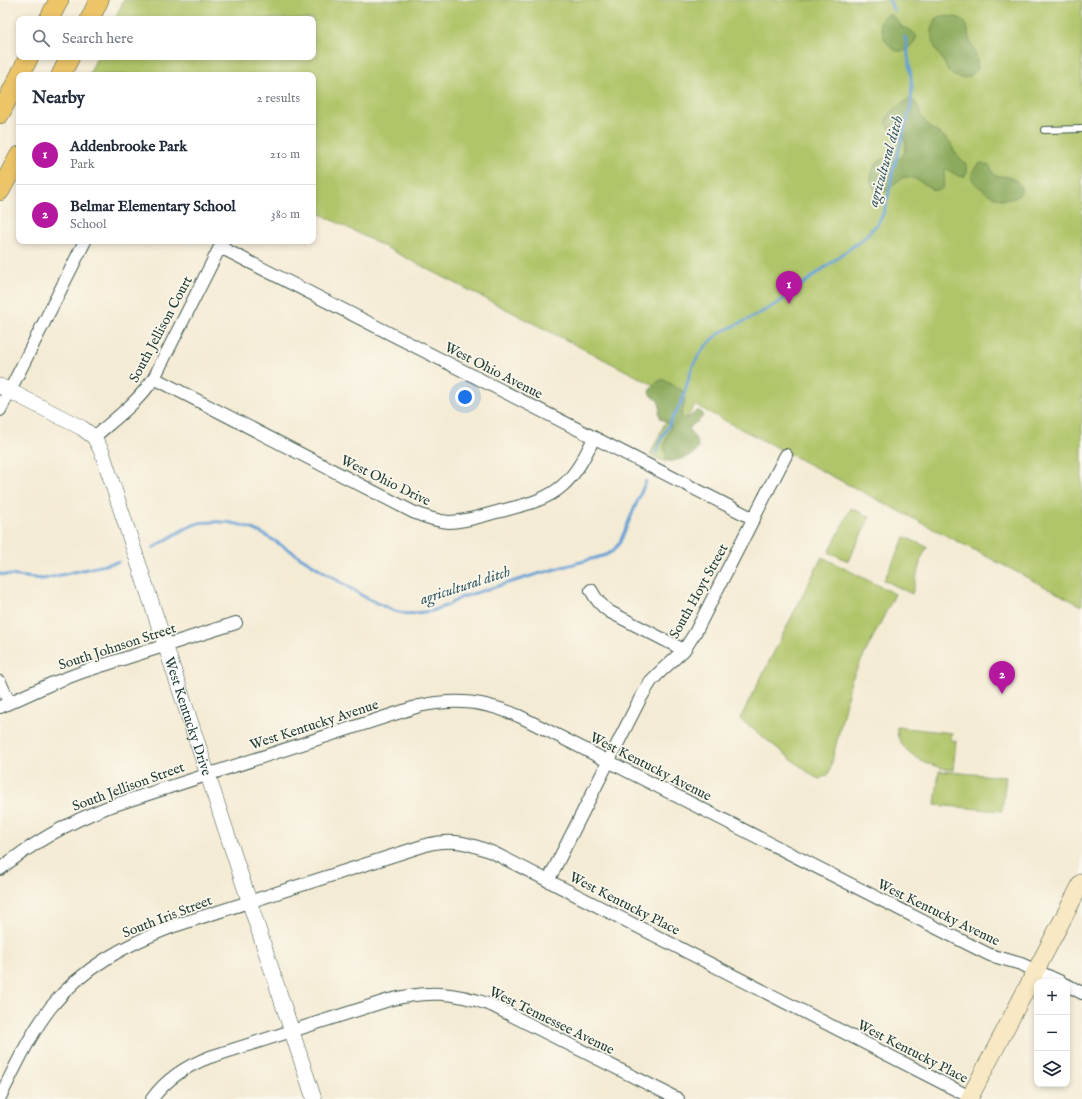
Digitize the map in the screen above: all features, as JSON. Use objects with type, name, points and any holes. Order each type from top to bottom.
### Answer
[{"type":"main road","points":[[51,16],[59,0]]},
{"type":"main road","points":[[91,16],[99,0]]},
{"type":"main road","points":[[22,72],[28,60]]},
{"type":"main road","points":[[62,72],[68,60]]},
{"type":"main road","points":[[0,114],[16,84]]},
{"type":"main road","points":[[0,191],[16,162]]},
{"type":"main road","points":[[970,1098],[1082,882]]},
{"type":"street","points":[[0,410],[5,388],[83,244]]},
{"type":"street","name":"South Jellison Court","points":[[94,437],[138,398],[154,378],[222,244]]},
{"type":"street","name":"West Ohio Avenue","points":[[222,244],[594,438],[754,519]]},
{"type":"street","name":"West Ohio Drive","points":[[154,378],[414,512],[426,517],[443,521],[470,520],[527,504],[552,493],[570,478],[577,469],[594,438]]},
{"type":"street","name":"West Kentucky Drive","points":[[5,388],[76,424],[94,437],[102,452],[314,1099]]},
{"type":"street","name":"South Hoyt Street","points":[[548,881],[647,686],[684,650],[700,625],[786,456]]},
{"type":"street","points":[[591,590],[599,604],[610,612],[684,650]]},
{"type":"street","name":"South Johnson Street","points":[[0,682],[5,705],[68,677],[236,623]]},
{"type":"street","name":"West Kentucky Avenue","points":[[208,774],[419,706],[449,701],[463,701],[488,705],[521,716],[990,955],[1021,964],[1053,979]]},
{"type":"street","name":"South Jellison Street","points":[[0,869],[26,849],[56,830],[77,820],[108,807],[208,774]]},
{"type":"street","name":"West Kentucky Place","points":[[249,902],[429,844],[442,842],[462,842],[494,853],[970,1098]]},
{"type":"street","name":"South Iris Street","points":[[0,1097],[42,1020],[62,995],[90,970],[120,949],[156,933],[249,902]]},
{"type":"street","points":[[1070,987],[1082,993]]},
{"type":"street","name":"West Tennessee Avenue","points":[[152,1099],[163,1085],[174,1075],[197,1062],[402,997],[424,993],[457,995],[480,1001],[504,1011],[678,1099]]},
{"type":"lane","points":[[1044,130],[1082,129]]},
{"type":"green space","points":[[124,0],[1082,0],[1082,606],[695,405],[675,437],[666,462],[650,455],[677,397],[316,212],[316,72],[90,72],[96,60],[316,60],[316,16],[116,16]]},
{"type":"green space","points":[[886,15],[892,15],[902,27],[912,31],[916,35],[914,43],[907,49],[898,51],[893,49],[885,40],[880,24],[883,17]]},
{"type":"green space","points":[[942,16],[962,19],[966,25],[970,41],[977,58],[976,70],[968,77],[961,78],[951,74],[933,43],[933,25],[937,18]]},
{"type":"green space","points":[[909,100],[915,102],[919,108],[921,116],[927,124],[950,142],[954,151],[967,166],[967,173],[964,177],[956,175],[945,169],[942,189],[938,190],[933,190],[916,179],[905,177],[887,190],[880,192],[873,187],[871,180],[874,168],[880,160],[886,158],[899,159],[903,155],[906,146],[904,139],[900,135],[893,132],[890,128],[886,122],[887,118],[898,106]]},
{"type":"green space","points":[[981,163],[989,165],[996,176],[1007,177],[1015,180],[1021,189],[1019,195],[1011,199],[1000,199],[989,194],[977,185],[974,182],[972,173]]},
{"type":"green space","points":[[661,380],[664,380],[683,391],[685,401],[681,417],[688,417],[697,411],[700,411],[703,415],[700,420],[690,427],[689,430],[696,440],[698,448],[687,457],[673,461],[668,461],[666,458],[665,448],[666,439],[671,425],[661,419],[658,401],[649,393],[653,385]]},
{"type":"green space","points":[[851,508],[870,517],[848,561],[829,552]]},
{"type":"green space","points":[[905,537],[927,547],[921,559],[912,594],[884,580]]},
{"type":"green space","points":[[822,557],[895,594],[851,681],[830,770],[828,775],[819,779],[813,776],[740,719]]},
{"type":"green space","points":[[897,727],[952,733],[951,740],[956,741],[953,770],[935,766],[916,758],[908,752],[898,736]]},
{"type":"green space","points":[[939,771],[1006,777],[1002,811],[935,805]]},
{"type":"waterway","name":"agricultural ditch","points":[[889,0],[894,11]]},
{"type":"waterway","name":"agricultural ditch","points":[[656,453],[662,437],[682,401],[693,365],[704,348],[721,332],[778,303],[864,238],[878,223],[883,214],[888,197],[893,170],[911,106],[912,85],[905,37]]},
{"type":"waterway","name":"agricultural ditch","points":[[153,548],[179,532],[198,523],[226,522],[239,524],[265,535],[363,596],[383,606],[408,614],[432,611],[472,594],[606,555],[613,551],[620,542],[646,481]]},
{"type":"waterway","name":"agricultural ditch","points":[[0,574],[43,579],[118,562]]},
{"type":"place","name":"Addenbrooke Park","points":[[789,304]]},
{"type":"place","name":"Belmar Elementary School","points":[[1002,694]]}]
